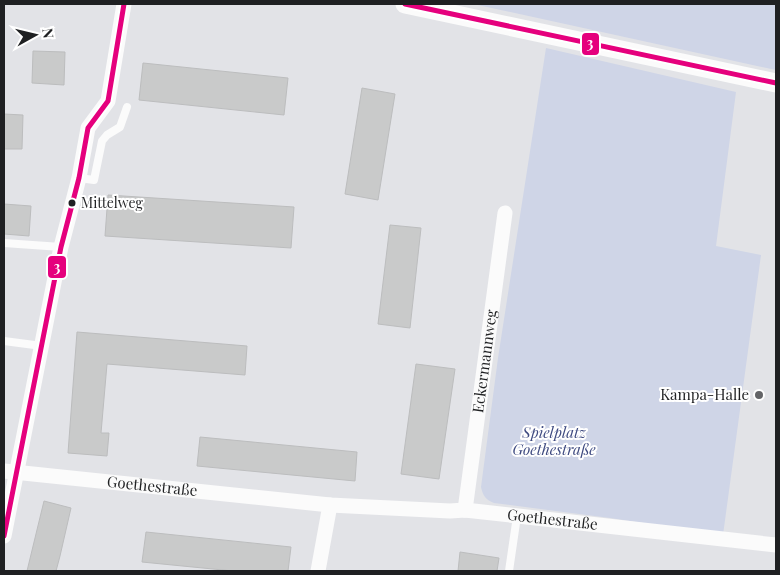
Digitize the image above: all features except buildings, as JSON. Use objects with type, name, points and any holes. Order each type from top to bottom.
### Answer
[{"type":"street","points":[[4,536],[11,471],[42,346],[61,247],[79,178],[88,128],[108,101],[124,4]]},
{"type":"street","points":[[405,4],[776,83]]},
{"type":"street","name":"Eckermannweg","points":[[465,510],[505,214]]},
{"type":"street","name":"Goethestraße","points":[[11,471],[330,505],[450,512],[465,510],[776,545]]},
{"type":"street","points":[[318,571],[330,505]]},
{"type":"lane","points":[[79,178],[94,180],[102,141],[107,135],[120,127],[127,107]]},
{"type":"lane","points":[[4,243],[61,247]]},
{"type":"lane","points":[[4,341],[42,346]]},
{"type":"lane","points":[[510,571],[517,516]]},
{"type":"green space","points":[[473,4],[776,4],[776,70]]},
{"type":"green space","name":"Spielplatz Goethestraße","points":[[546,48],[736,92],[716,246],[761,255],[723,535],[494,503],[487,499],[483,493],[481,487],[498,358]]},
{"type":"transit line","name":"3","points":[[4,536],[61,247],[79,178],[88,128],[108,101],[124,4]]},
{"type":"transit line","name":"3","points":[[405,4],[776,83]]},
{"type":"place","name":"Mittelweg","points":[[72,203]]},
{"type":"place","name":"Kampa-Halle","points":[[759,395]]}]
